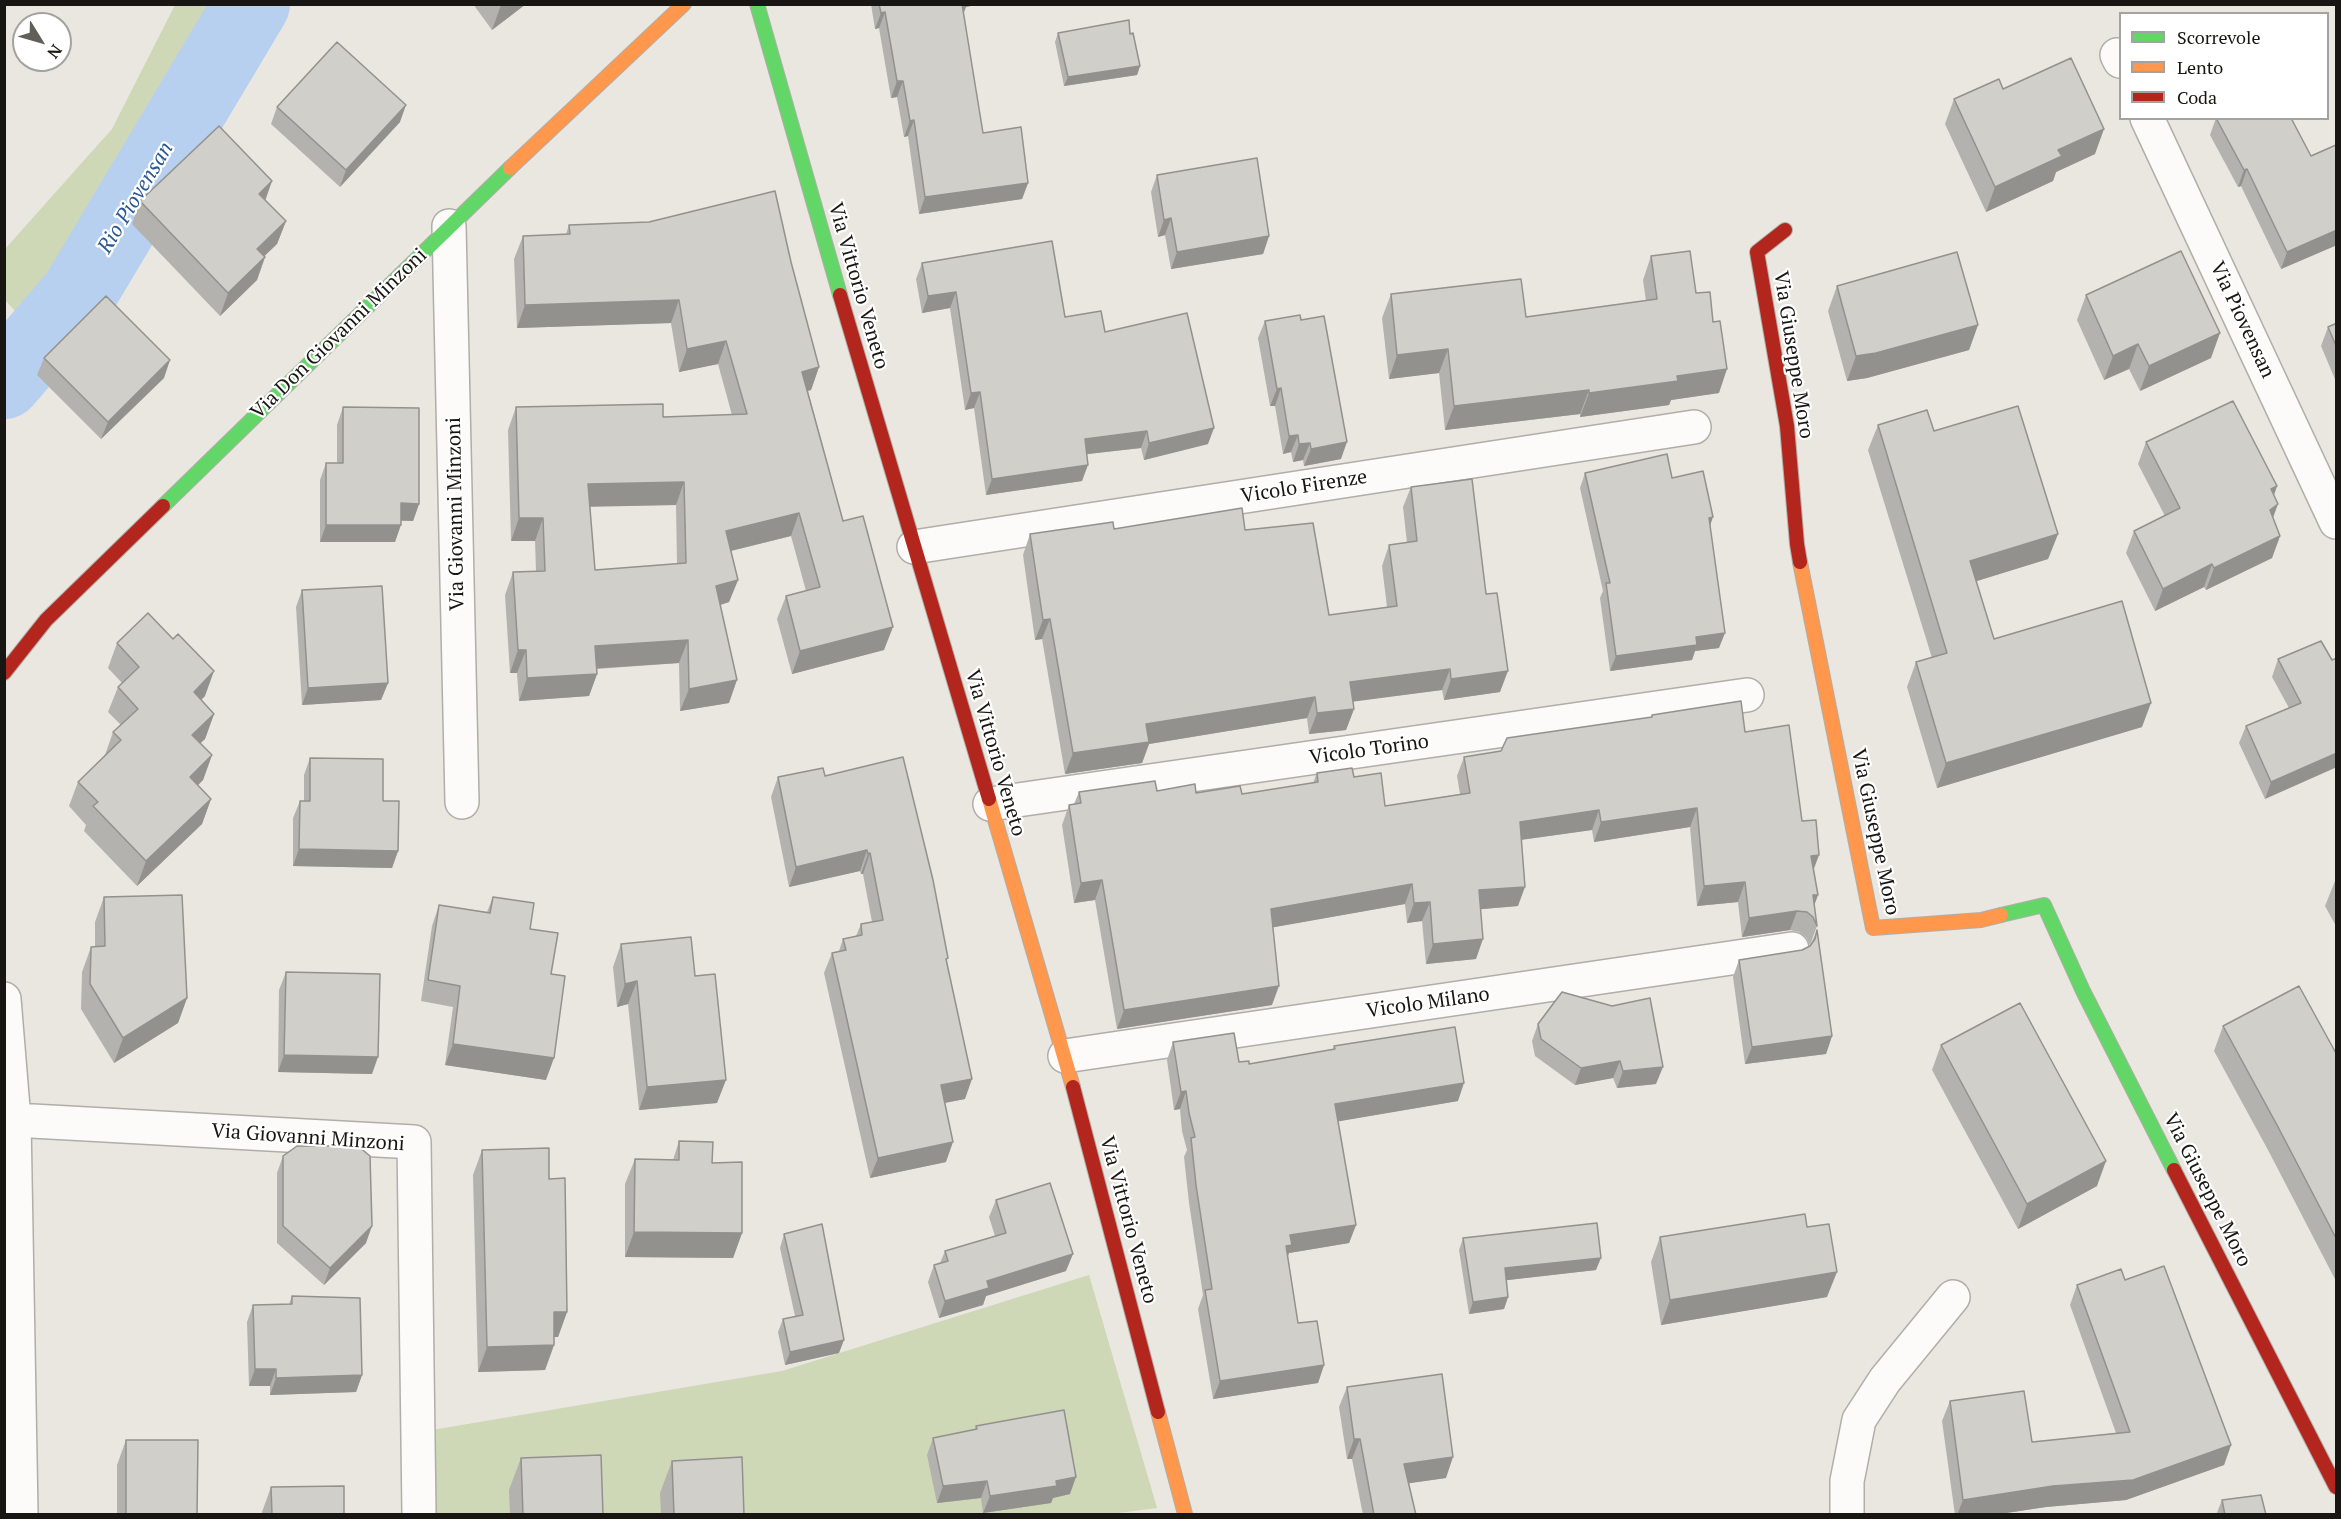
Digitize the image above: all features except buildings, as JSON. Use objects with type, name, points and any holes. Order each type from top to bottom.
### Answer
[{"type":"street","name":"Via Don Giovanni Minzoni","points":[[4,673],[46,620],[449,226],[684,4]]},
{"type":"street","name":"Via Vittorio Veneto","points":[[757,4],[1032,951],[1065,1056],[1185,1515]]},
{"type":"street","name":"Via Piovensan","points":[[2148,120],[2337,522]]},
{"type":"street","name":"Via Giovanni Minzoni","points":[[449,226],[462,802]]},
{"type":"street","name":"Via Giuseppe Moro","points":[[1785,230],[1757,252],[1787,426],[1797,544],[1873,928],[1981,920],[2044,905],[2089,1001],[2337,1487]]},
{"type":"street","name":"Vicolo Firenze","points":[[914,546],[1694,428]]},
{"type":"street","name":"Vicolo Torino","points":[[990,804],[1747,695]]},
{"type":"street","name":"Vicolo Milano","points":[[1065,1056],[1792,949]]},
{"type":"street","points":[[4,999],[14,1120],[10,1282],[21,1515]]},
{"type":"street","name":"Via Giovanni Minzoni","points":[[14,1120],[414,1142],[419,1515]]},
{"type":"street","points":[[1847,1515],[1846,1481],[1859,1420],[1885,1380],[1953,1297]]},
{"type":"green space","points":[[175,5],[289,5],[115,297],[77,350],[20,410],[5,420],[5,322],[15,311],[5,300],[5,249],[112,129]]},
{"type":"green space","points":[[1089,1275],[1157,1508],[1110,1514],[433,1514],[426,1431],[782,1371]]},
{"type":"waterway","name":"Rio Piovensan","points":[[4,381],[78,295],[252,4]]},
{"type":"traffic: fast","points":[[757,4],[840,295]]},
{"type":"traffic: fast","points":[[163,506],[510,168]]},
{"type":"traffic: fast","points":[[2001,915],[2044,905],[2083,991],[2174,1170]]},
{"type":"traffic: slow","points":[[510,168],[684,4]]},
{"type":"traffic: slow","points":[[1800,562],[1873,928],[1981,920],[2001,915]]},
{"type":"traffic: slow","points":[[989,799],[1073,1087]]},
{"type":"traffic: slow","points":[[1158,1412],[1185,1514]]},
{"type":"traffic: jam","points":[[1785,230],[1757,252],[1787,426],[1800,562]]},
{"type":"traffic: jam","points":[[840,295],[989,799]]},
{"type":"traffic: jam","points":[[4,673],[46,620],[163,506]]},
{"type":"traffic: jam","points":[[1073,1087],[1158,1412]]},
{"type":"traffic: jam","points":[[2174,1170],[2336,1487]]}]
